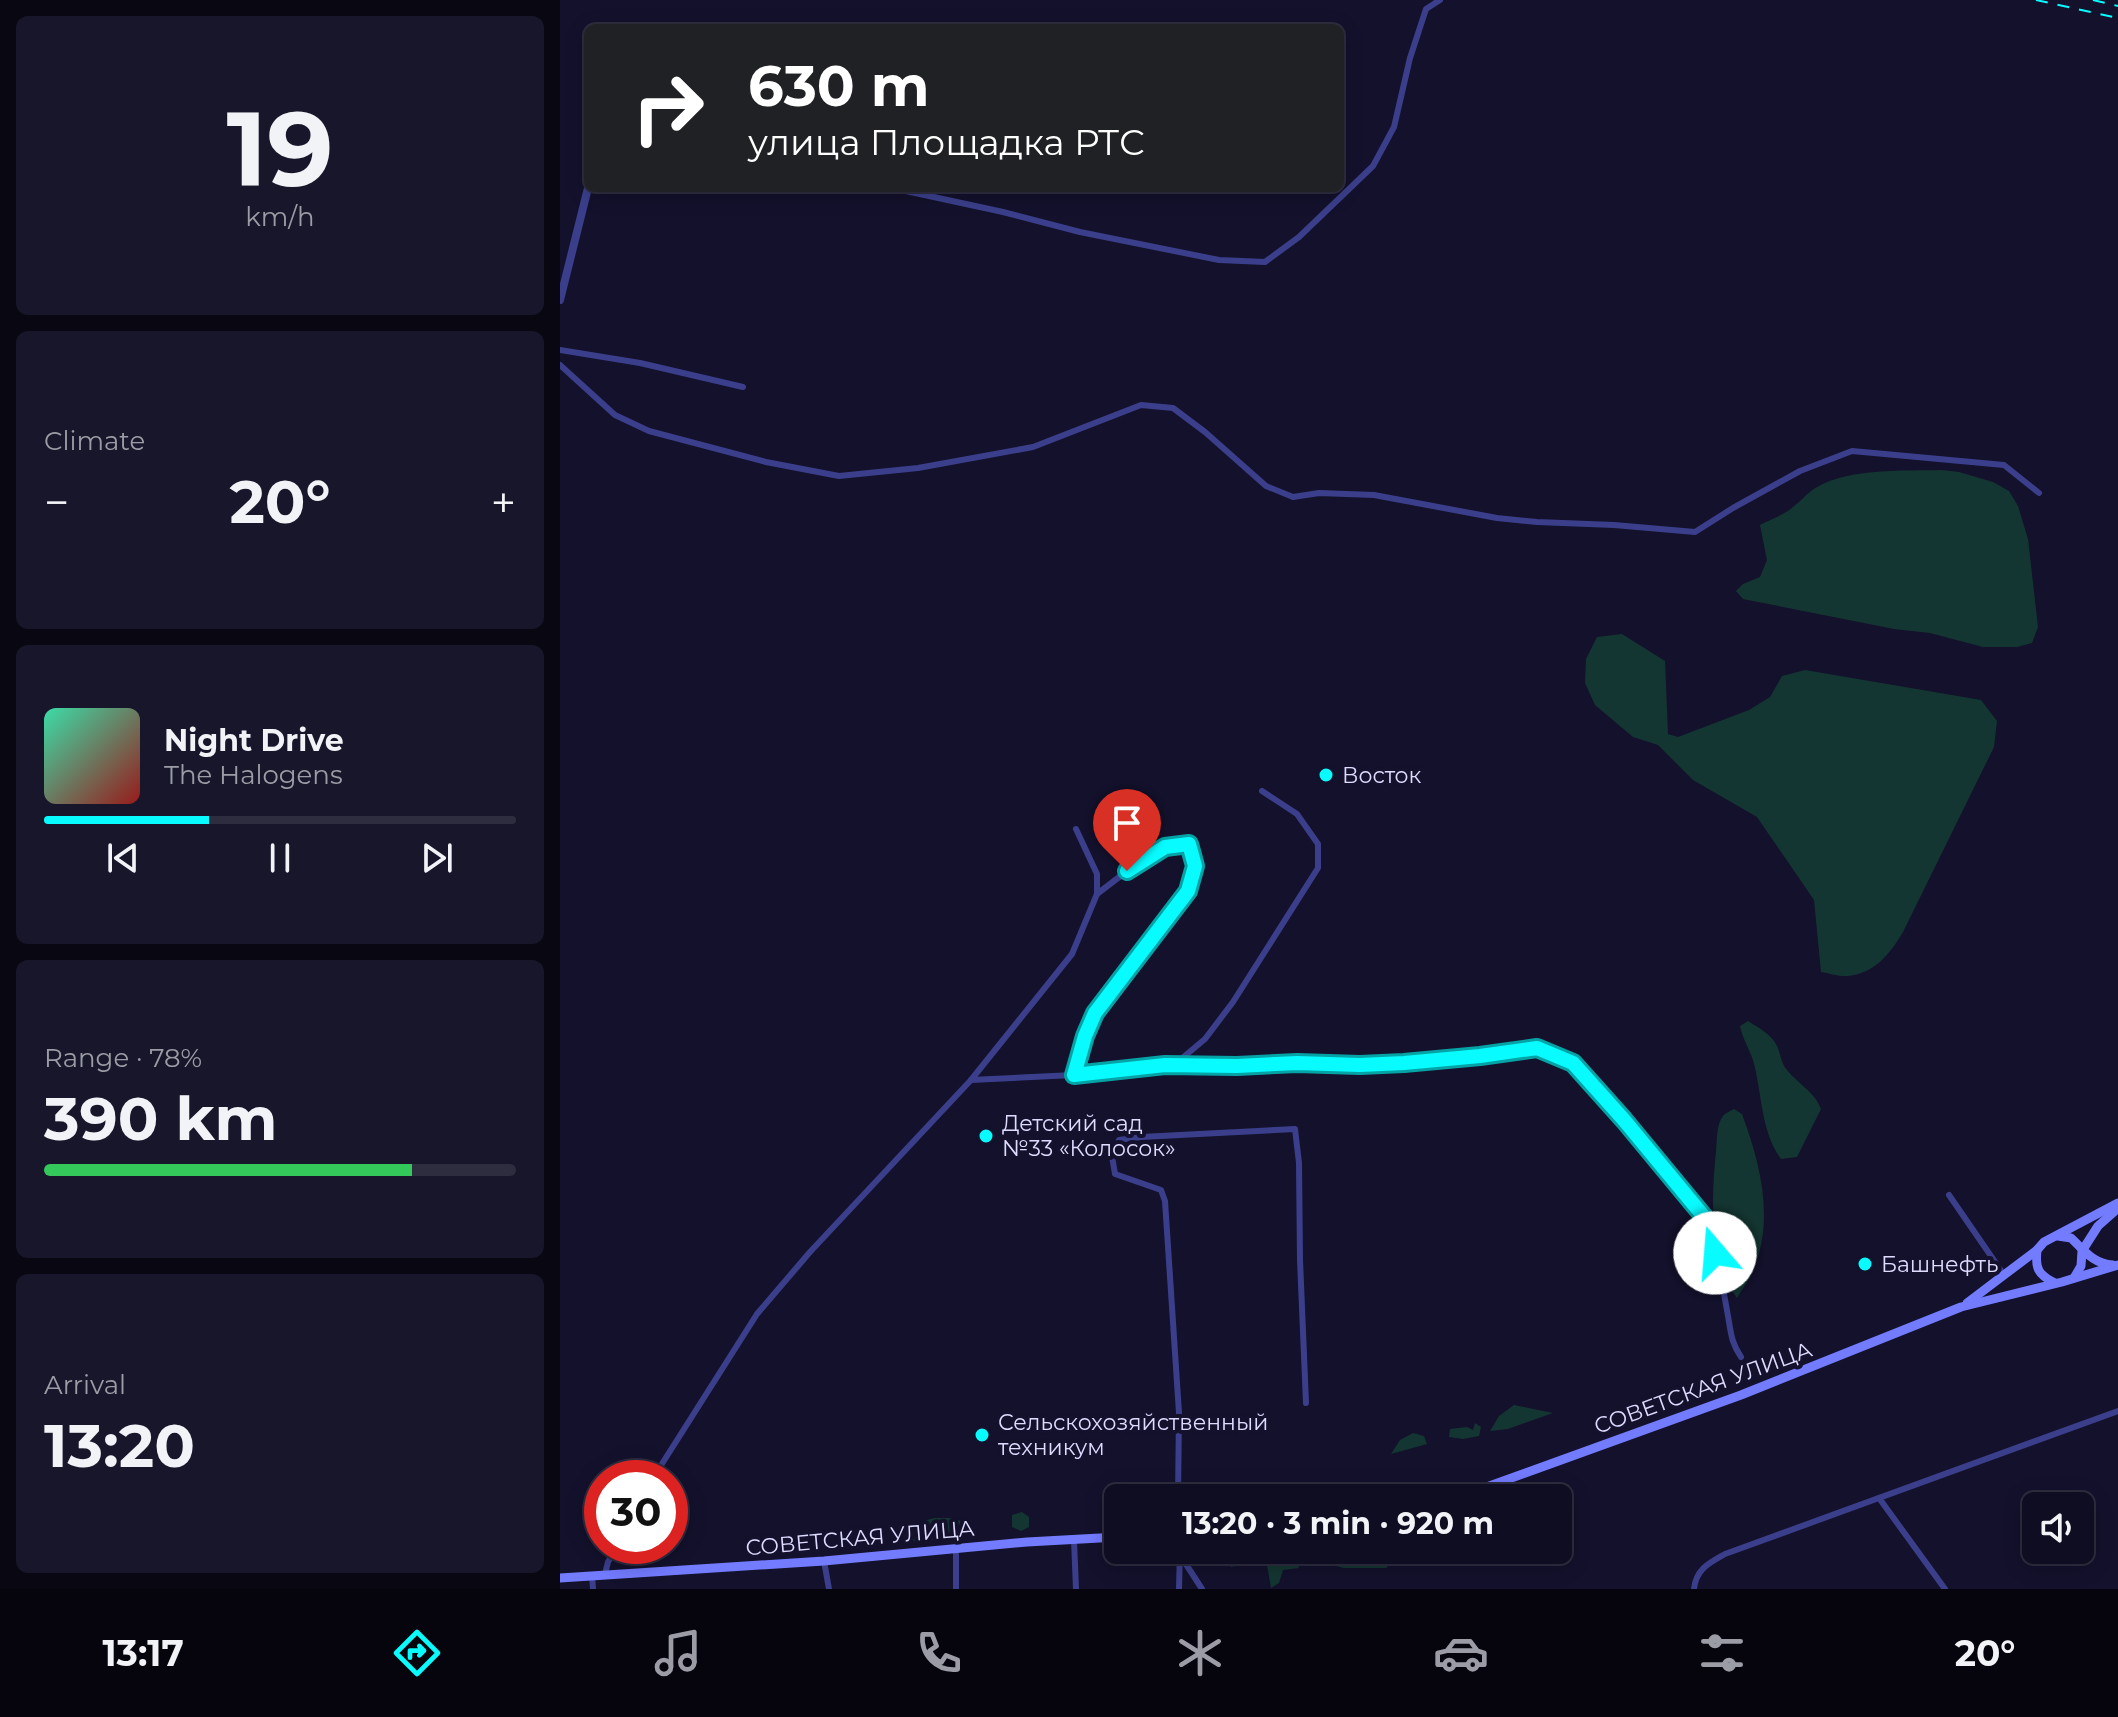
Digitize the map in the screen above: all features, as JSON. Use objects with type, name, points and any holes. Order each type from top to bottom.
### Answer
[{"type":"main road","name":"СОВЕТСКАЯ УЛИЦА","points":[[1961,1307],[2044,1242],[2118,1205]]},
{"type":"main road","name":"СОВЕТСКАЯ УЛИЦА","points":[[1495,1484],[1741,1395],[1961,1307],[2074,1278],[2081,1266],[2082,1251],[2098,1226],[2118,1205]]},
{"type":"main road","points":[[2053,1237],[2071,1238],[2082,1251],[2103,1265],[2117,1265]]},
{"type":"main road","points":[[2037,1250],[2038,1270],[2044,1278],[2055,1283]]},
{"type":"main road","points":[[2074,1278],[2117,1265]]},
{"type":"main road","name":"СОВЕТСКАЯ УЛИЦА","points":[[560,1578],[824,1561],[1104,1538]]},
{"type":"street","points":[[910,192],[1080,232],[1219,260],[1265,262],[1299,237],[1373,166],[1394,127],[1410,58],[1426,9],[1440,0]]},
{"type":"street","points":[[560,300],[587,192]]},
{"type":"street","points":[[560,350],[640,363],[743,387]]},
{"type":"street","points":[[560,365],[615,415],[649,431],[710,449],[839,476],[918,468],[1033,447],[1141,405],[1173,408],[1266,486],[1293,497],[1319,493],[1374,495],[1497,518],[1537,522],[1695,532],[1800,471],[1852,451],[2004,465],[2039,493]]},
{"type":"street","points":[[1174,1065],[1205,1039],[1233,1002],[1318,868],[1318,844],[1297,814],[1262,791]]},
{"type":"street","points":[[664,1460],[757,1314],[810,1252],[971,1080],[1072,954],[1097,894],[1097,874],[1076,829]]},
{"type":"street","points":[[1074,1075],[1095,1013],[1188,891],[1195,866],[1189,844],[1165,847],[1097,894]]},
{"type":"street","points":[[971,1080],[1074,1075],[1174,1065],[1360,1065],[1480,1056],[1537,1048],[1573,1063],[1705,1218],[1711,1232],[1732,1344],[1741,1357]]},
{"type":"street","points":[[1178,1484],[1179,1413],[1165,1201],[1161,1190],[1115,1174],[1112,1156],[1119,1140],[1295,1129],[1299,1163],[1306,1403]]},
{"type":"street","points":[[1949,1195],[2004,1275]]},
{"type":"street","points":[[1694,1589],[1695,1579],[1703,1566],[1725,1554],[2118,1411]]},
{"type":"street","points":[[1879,1498],[1945,1589]]},
{"type":"street","points":[[1074,1540],[1076,1589]]},
{"type":"street","points":[[956,1548],[956,1589]]},
{"type":"street","points":[[824,1561],[829,1589]]},
{"type":"street","points":[[605,1574],[608,1564]]},
{"type":"street","points":[[1179,1589],[1180,1564]]},
{"type":"street","points":[[1187,1564],[1202,1589]]},
{"type":"street","points":[[592,1575],[593,1589]]},
{"type":"green space","points":[[1942,470],[1993,482],[2009,491],[2018,506],[2028,539],[2038,627],[2032,643],[2017,647],[1983,647],[1930,633],[1894,629],[1743,599],[1736,591],[1743,584],[1760,577],[1767,560],[1760,525],[1782,515],[1817,487],[1845,476]]},
{"type":"green space","points":[[1622,634],[1665,661],[1668,734],[1678,737],[1749,710],[1770,697],[1782,676],[1805,670],[1981,700],[1997,721],[1994,747],[1903,932],[1893,948],[1874,967],[1848,976],[1821,972],[1814,900],[1757,817],[1693,780],[1658,745],[1633,737],[1595,705],[1585,683],[1586,659],[1597,637]]},
{"type":"green space","points":[[1748,1021],[1772,1038],[1785,1067],[1815,1098],[1821,1109],[1797,1157],[1781,1159],[1770,1138],[1754,1062],[1740,1026]]},
{"type":"green space","points":[[1734,1109],[1742,1114],[1754,1152],[1764,1211],[1760,1251],[1737,1298],[1721,1265],[1713,1208],[1718,1129],[1724,1115]]},
{"type":"green space","points":[[1514,1405],[1553,1413],[1508,1429],[1490,1431],[1499,1416]]},
{"type":"green space","points":[[1475,1423],[1481,1427],[1479,1436],[1463,1439],[1449,1437],[1450,1429],[1467,1427],[1473,1430]]},
{"type":"green space","points":[[1413,1433],[1424,1436],[1427,1444],[1391,1454],[1400,1440]]},
{"type":"green space","points":[[1022,1512],[1029,1517],[1029,1527],[1021,1531],[1012,1527],[1012,1515]]},
{"type":"green space","points":[[934,1518],[961,1521],[962,1536],[917,1542],[906,1539],[903,1534],[906,1526]]},
{"type":"green space","points":[[1267,1564],[1297,1564],[1299,1568],[1283,1570],[1279,1583],[1271,1588]]},
{"type":"green space","points":[[1329,1564],[1390,1564],[1386,1568],[1344,1568]]},
{"type":"railway","points":[[2036,0],[2118,18]]},
{"type":"railway","points":[[2093,0],[2118,6]]},
{"type":"place","name":"Восток","points":[[1326,775]]},
{"type":"place","name":"Детский сад №33 «Колосок»","points":[[986,1136]]},
{"type":"place","name":"Башнефть","points":[[1865,1264]]},
{"type":"place","name":"Сельскохозяйственный техникум","points":[[982,1435]]},
{"type":"route","points":[[1127,871],[1165,847],[1189,844],[1195,866],[1188,891],[1095,1013],[1074,1075],[1165,1065],[1404,1063],[1537,1048],[1573,1063],[1624,1120],[1705,1218],[1715,1253]]}]
